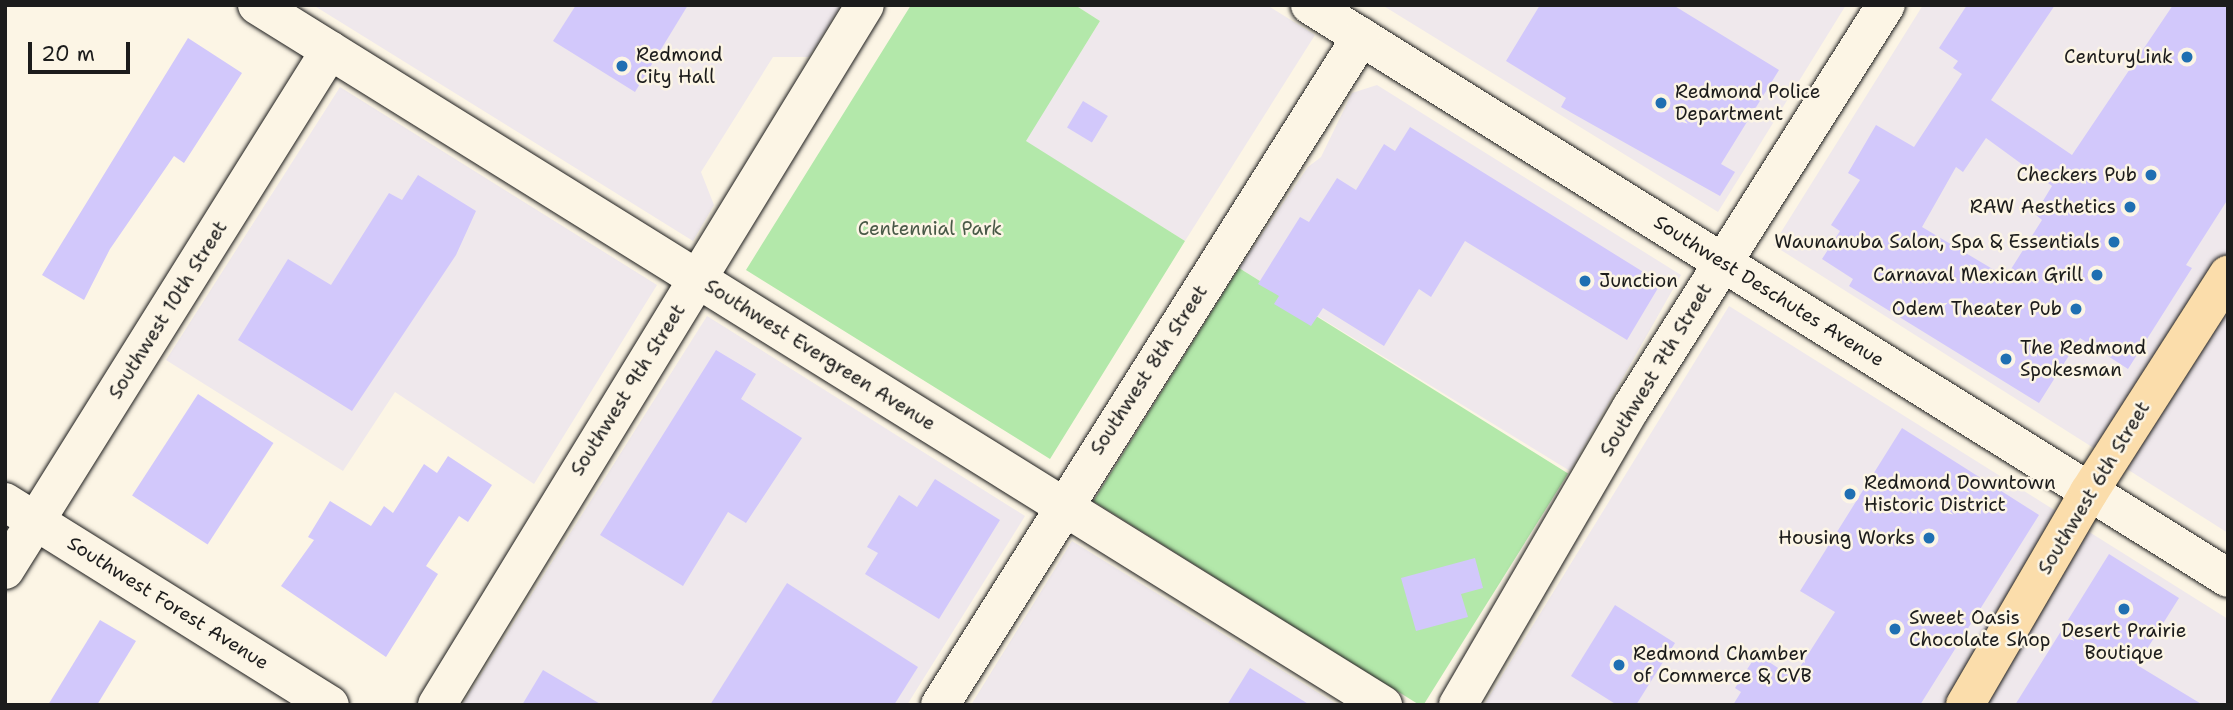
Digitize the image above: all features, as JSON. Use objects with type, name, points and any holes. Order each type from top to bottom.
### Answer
[{"type":"main road","name":"Southwest 6th Street","points":[[1965,705],[2089,492],[2228,275]]},
{"type":"street","name":"Southwest Evergreen Avenue","points":[[257,5],[1383,705]]},
{"type":"street","name":"Southwest 9th Street","points":[[437,705],[866,5]]},
{"type":"street","name":"Southwest Deschutes Avenue","points":[[1310,5],[2228,578]]},
{"type":"street","name":"Southwest 7th Street","points":[[1458,705],[1722,262],[1886,5]]},
{"type":"street","name":"Southwest 8th Street","points":[[940,705],[1062,506],[1361,37]]},
{"type":"street","name":"Southwest 10th Street","points":[[5,570],[21,512],[330,50]]},
{"type":"street","name":"Southwest Forest Avenue","points":[[21,512],[330,705]]},
{"type":"shaded area","points":[[313,5],[841,6],[809,57],[773,57],[701,172],[714,205],[693,241]]},
{"type":"shaded area","points":[[1075,5],[1267,5],[1315,35],[1185,241],[1025,141],[1100,21]]},
{"type":"shaded area","name":"Redmond Police Department","points":[[1382,5],[1846,5],[1718,212]]},
{"type":"shaded area","points":[[1923,5],[2228,5],[2228,533],[1773,245]]},
{"type":"shaded area","points":[[1377,85],[1681,275],[1570,471],[1239,268],[1308,167],[1321,157],[1352,93]]},
{"type":"shaded area","points":[[340,87],[657,285],[534,484],[395,392],[343,471],[166,360]]},
{"type":"shaded area","points":[[1729,306],[2228,619],[2228,705],[1484,705]]},
{"type":"shaded area","points":[[707,316],[1025,516],[907,705],[462,705]]},
{"type":"shaded area","points":[[1072,541],[1338,705],[971,705]]},
{"type":"green space","name":"Centennial Park","points":[[911,5],[1075,5],[1100,21],[1026,141],[1185,241],[1050,459],[746,270]]},
{"type":"green space","points":[[1239,268],[1568,474],[1423,705],[1419,705],[1093,501]]},
{"type":"building","name":"Redmond City Hall","points":[[576,5],[688,5],[635,92],[553,41]]},
{"type":"building","name":"Redmond Police Department","points":[[1540,5],[1673,5],[1779,70],[1721,164],[1735,172],[1720,196],[1561,107],[1566,98],[1506,61]]},
{"type":"building","points":[[1967,5],[2055,5],[1991,100],[2072,155],[2173,5],[2228,5],[2228,199],[2186,265],[2192,268],[2128,369],[2080,338],[2039,403],[1849,286],[1853,279],[1822,259],[1840,231],[1831,225],[1860,180],[1848,173],[1876,125],[1914,147],[1962,74],[1953,68],[1958,61],[1939,48]],"holes":[[[1986,138],[2052,186],[2035,214],[2042,220],[2006,277],[1922,227],[1956,167],[1963,172]]]},
{"type":"building","points":[[188,38],[242,73],[184,163],[174,156],[110,249],[84,300],[42,275]]},
{"type":"building","points":[[1083,101],[1108,116],[1092,143],[1067,128]]},
{"type":"building","points":[[1410,127],[1661,283],[1627,340],[1465,241],[1431,297],[1419,289],[1384,346],[1323,308],[1311,326],[1274,304],[1279,296],[1258,284],[1300,217],[1309,222],[1337,178],[1356,190],[1384,144],[1395,151]]},
{"type":"building","points":[[418,175],[476,211],[456,255],[352,411],[238,340],[288,259],[331,285],[389,193],[402,200]]},
{"type":"building","points":[[716,350],[756,374],[741,399],[802,438],[746,523],[728,512],[683,586],[600,535]]},
{"type":"building","points":[[198,394],[273,443],[208,544],[132,495]]},
{"type":"building","name":"Housing Works","points":[[1902,428],[2039,515],[1920,705],[1733,705],[1741,692],[1735,688],[1757,654],[1793,678],[1835,612],[1800,591]]},
{"type":"building","points":[[448,456],[492,485],[468,522],[459,516],[426,566],[438,574],[386,657],[281,586],[314,540],[308,537],[330,501],[371,526],[384,506],[393,513],[424,464],[437,473]]},
{"type":"building","points":[[935,479],[1000,520],[939,619],[865,574],[878,553],[867,547],[899,495],[917,507]]},
{"type":"building","points":[[2109,554],[2179,598],[2137,665],[2203,705],[2015,705]]},
{"type":"building","points":[[1475,558],[1483,588],[1461,594],[1468,617],[1416,631],[1401,578]]},
{"type":"building","points":[[787,583],[918,667],[894,705],[710,705]]},
{"type":"building","name":"Redmond Chamber of Commerce & CVB","points":[[1615,605],[1675,643],[1636,705],[1617,705],[1571,676]]},
{"type":"building","points":[[100,620],[136,641],[97,705],[48,705]]},
{"type":"building","points":[[1250,668],[1310,705],[1227,705]]},
{"type":"building","points":[[543,670],[602,705],[522,705]]},
{"type":"place","name":"CenturyLink","points":[[2187,57]]},
{"type":"place","name":"Redmond City Hall","points":[[622,66]]},
{"type":"place","name":"Redmond Police Department","points":[[1661,103]]},
{"type":"place","name":"Checkers Pub","points":[[2151,175]]},
{"type":"place","name":"RAW Aesthetics","points":[[2130,207]]},
{"type":"place","name":"Waunanuba Salon, Spa & Essentials","points":[[2114,242]]},
{"type":"place","name":"Carnaval Mexican Grill","points":[[2097,275]]},
{"type":"place","name":"Junction","points":[[1585,281]]},
{"type":"place","name":"Odem Theater Pub","points":[[2076,309]]},
{"type":"place","name":"The Redmond Spokesman","points":[[2006,359]]},
{"type":"place","name":"Redmond Downtown Historic District","points":[[1850,494]]},
{"type":"place","name":"Housing Works","points":[[1929,538]]},
{"type":"place","name":"Desert Prairie Boutique","points":[[2124,609]]},
{"type":"place","name":"Sweet Oasis Chocolate Shop","points":[[1895,629]]},
{"type":"place","name":"Redmond Chamber of Commerce & CVB","points":[[1619,665]]}]
